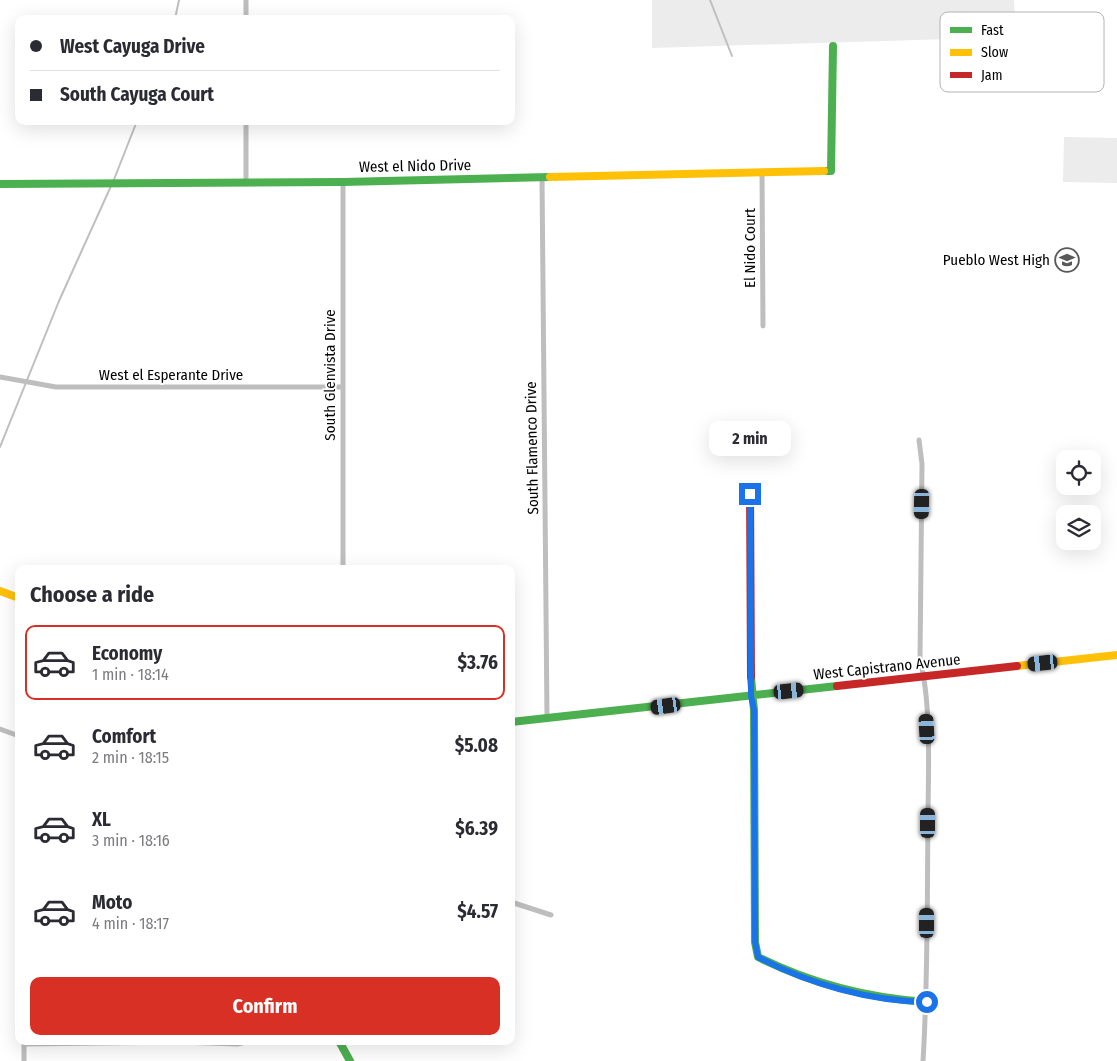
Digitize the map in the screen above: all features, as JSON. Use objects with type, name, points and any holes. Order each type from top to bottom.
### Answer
[{"type":"street","points":[[246,0],[246,15]]},
{"type":"street","name":"West el Nido Drive","points":[[0,184],[246,181],[343,182],[762,171],[831,171],[833,46]]},
{"type":"street","points":[[246,125],[246,181]]},
{"type":"street","name":"El Nido Court","points":[[762,171],[763,326]]},
{"type":"street","name":"South Flamenco Drive","points":[[542,177],[547,718]]},
{"type":"street","name":"South Glenvista Drive","points":[[343,182],[343,565]]},
{"type":"street","name":"West el Esperante Drive","points":[[0,377],[56,387],[342,387]]},
{"type":"street","points":[[919,440],[922,464],[920,660],[924,677],[928,764],[927,1002],[924,1061]]},
{"type":"street","points":[[750,487],[751,696],[754,710],[755,942],[758,957],[780,969],[871,998],[927,1002]]},
{"type":"street","points":[[0,591],[15,597]]},
{"type":"street","name":"West Capistrano Avenue","points":[[515,722],[650,709],[1117,655]]},
{"type":"street","points":[[0,729],[15,735]]},
{"type":"street","points":[[515,903],[551,915]]},
{"type":"street","points":[[24,1045],[24,1061]]},
{"type":"street","points":[[341,1045],[350,1061]]},
{"type":"shaded area","points":[[652,0],[1014,0],[1015,12],[940,12],[940,39],[652,48]]},
{"type":"shaded area","points":[[1064,137],[1117,138],[1117,183],[1063,182]]},
{"type":"waterway","points":[[176,15],[179,0]]},
{"type":"waterway","points":[[710,0],[732,56]]},
{"type":"waterway","points":[[113,182],[135,125]]},
{"type":"waterway","points":[[0,447],[59,301],[111,186]]},
{"type":"traffic: fast","points":[[824,171],[831,171],[833,46]]},
{"type":"traffic: fast","points":[[0,184],[343,182],[550,177]]},
{"type":"traffic: fast","points":[[751,677],[754,710],[755,942],[758,957],[799,975],[840,988],[883,997],[927,1002]]},
{"type":"traffic: fast","points":[[515,722],[837,686]]},
{"type":"traffic: fast","points":[[341,1045],[350,1061]]},
{"type":"traffic: slow","points":[[550,177],[824,171]]},
{"type":"traffic: slow","points":[[0,591],[15,597]]},
{"type":"traffic: slow","points":[[1017,666],[1117,655]]},
{"type":"traffic: jam","points":[[750,487],[751,677]]},
{"type":"traffic: jam","points":[[837,686],[1017,666]]},
{"type":"place","name":"Pueblo West High","points":[[1067,260]]},
{"type":"route","points":[[750,494],[751,696],[754,710],[755,942],[758,957],[780,969],[871,998],[927,1002]]}]
